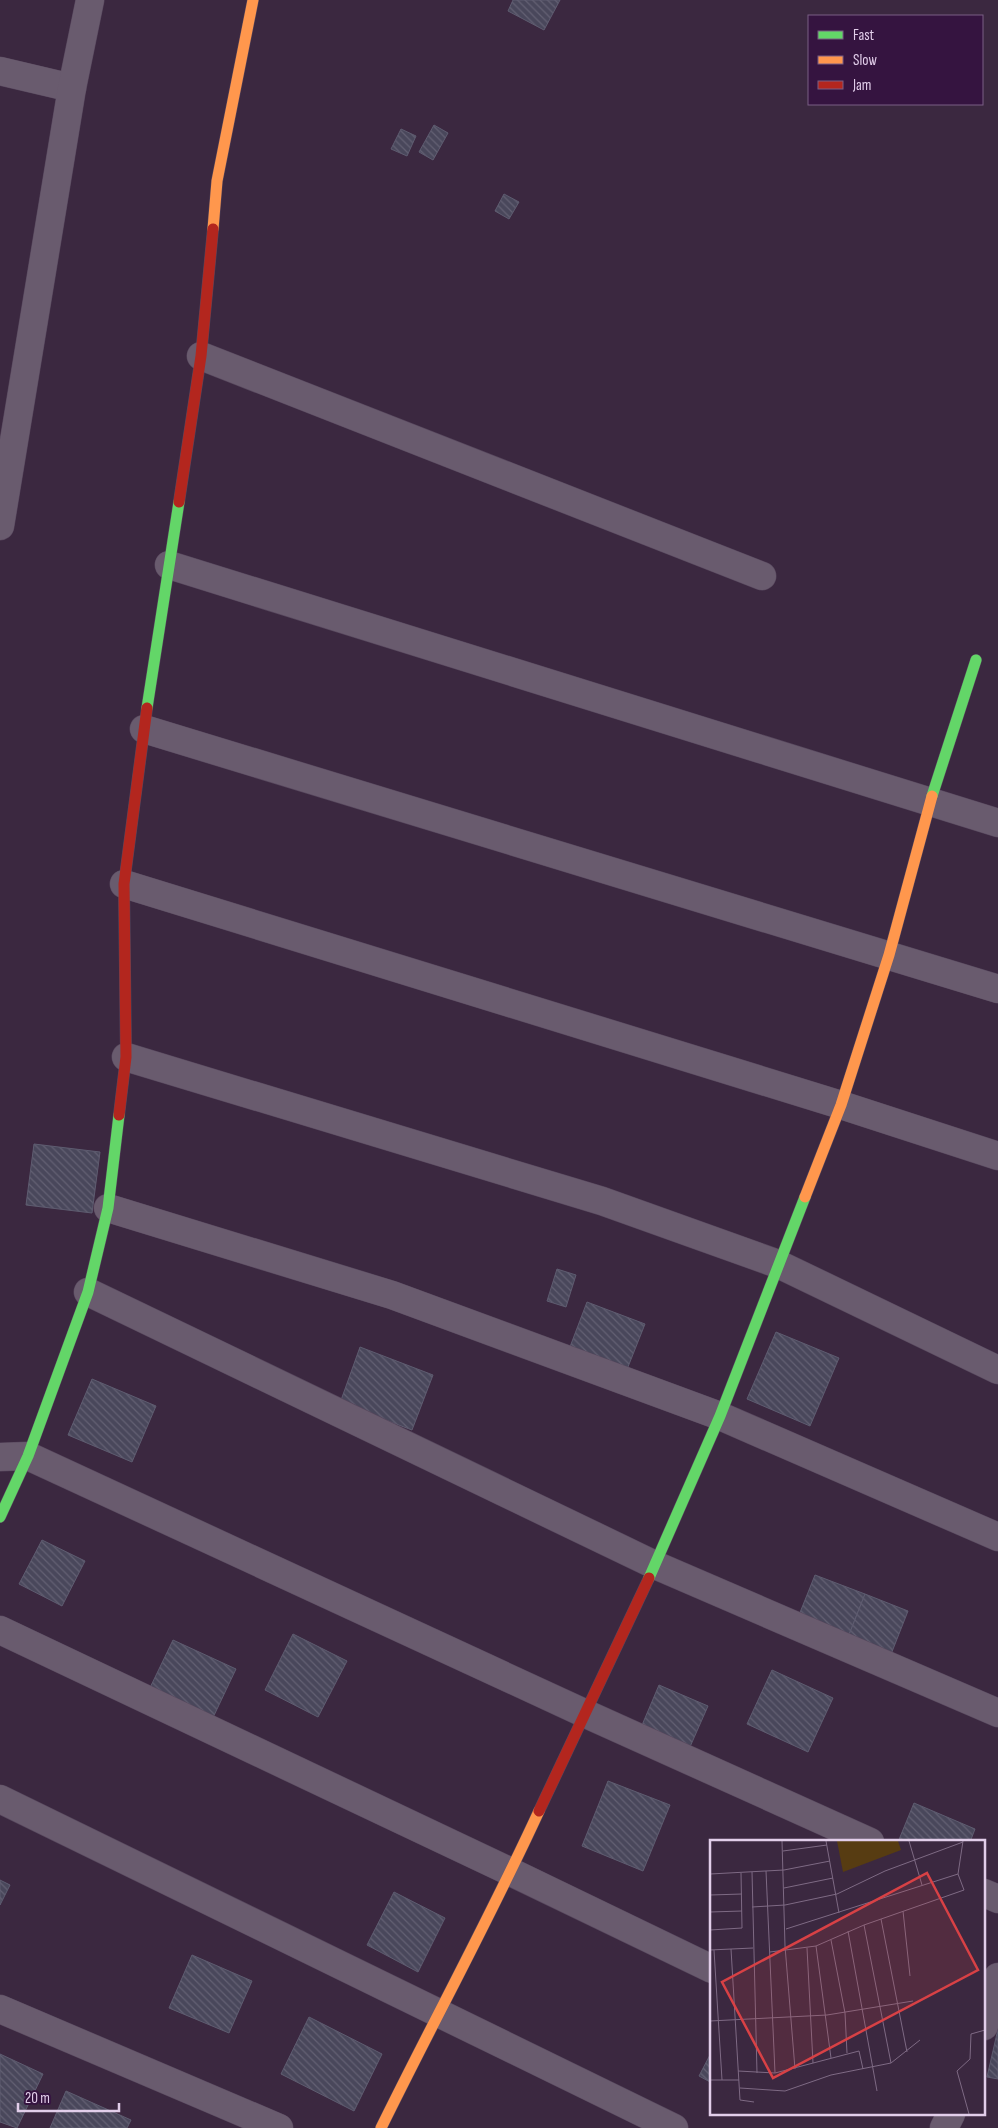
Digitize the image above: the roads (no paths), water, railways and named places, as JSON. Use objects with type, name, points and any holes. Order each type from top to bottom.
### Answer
[{"type":"street","points":[[0,526],[72,88],[90,0]]},
{"type":"street","points":[[0,1516],[28,1456],[88,1292],[108,1208],[126,1057],[124,884],[144,729],[201,356],[217,181],[253,0]]},
{"type":"street","points":[[0,71],[72,88]]},
{"type":"street","points":[[201,356],[762,576]]},
{"type":"street","points":[[169,565],[998,823]]},
{"type":"street","points":[[381,2128],[438,2012],[511,1872],[655,1565],[720,1416],[841,1105],[889,955],[930,802],[976,660]]},
{"type":"street","points":[[144,729],[998,989]]},
{"type":"street","points":[[124,884],[841,1105],[998,1156]]},
{"type":"street","points":[[126,1057],[602,1201],[778,1264],[998,1370]]},
{"type":"street","points":[[108,1208],[392,1295],[720,1416],[998,1537]]},
{"type":"street","points":[[88,1292],[655,1565],[998,1713]]},
{"type":"street","points":[[0,1457],[28,1456],[584,1713],[866,1840]]},
{"type":"street","points":[[0,1630],[710,1968]]},
{"type":"street","points":[[0,1799],[674,2128]]},
{"type":"street","points":[[986,1894],[998,1899]]},
{"type":"street","points":[[986,2019],[998,1977]]},
{"type":"street","points":[[0,2009],[279,2128]]},
{"type":"street","points":[[944,2128],[950,2116]]}]
